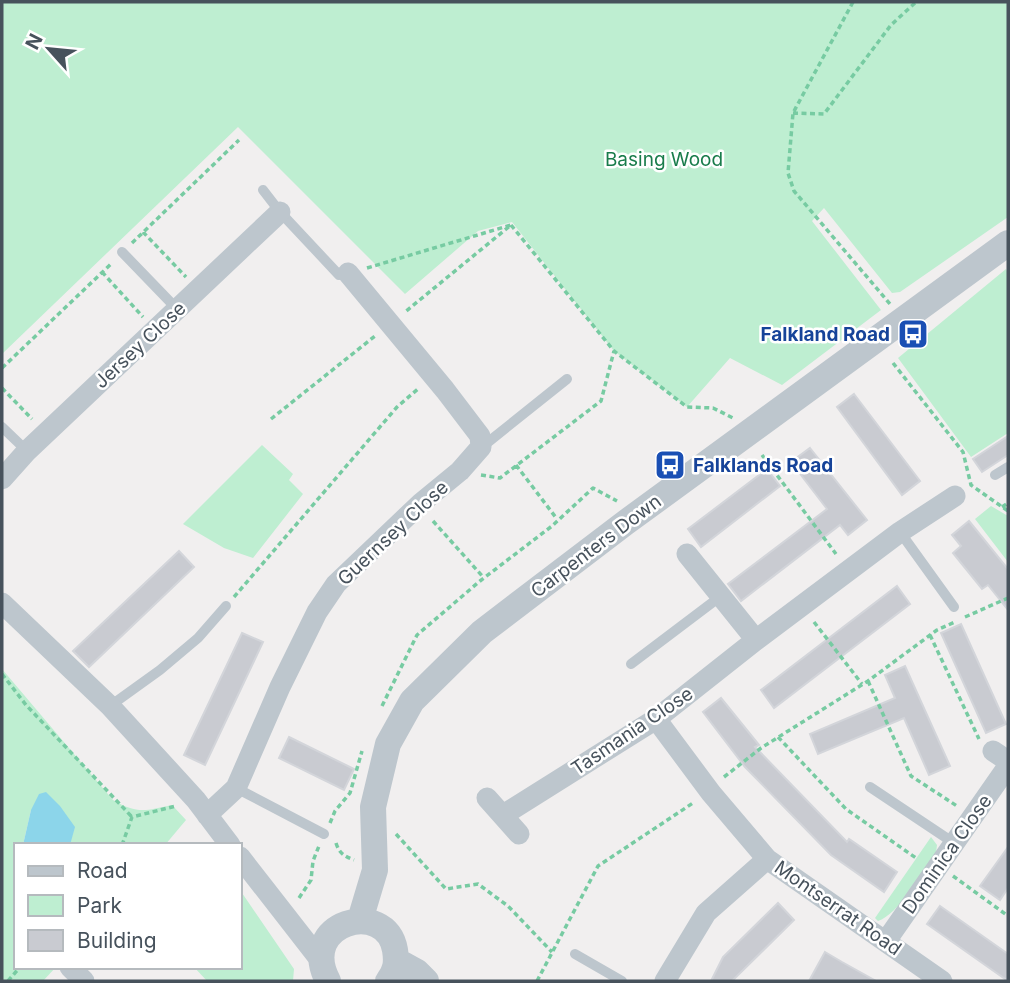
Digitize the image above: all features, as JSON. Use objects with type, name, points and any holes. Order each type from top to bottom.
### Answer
[{"type":"street","name":"Jersey Close","points":[[2,479],[27,452],[280,212]]},
{"type":"street","name":"Carpenters Down","points":[[374,874],[373,807],[388,744],[412,701],[482,632],[625,523],[1008,243]]},
{"type":"street","points":[[344,274],[433,375],[480,436],[481,447]]},
{"type":"street","name":"Guernsey Close","points":[[201,807],[236,788],[280,687],[311,624],[336,584],[421,503],[460,471],[481,447]]},
{"type":"street","name":"Tasmania Close","points":[[503,816],[656,719],[755,640],[900,532],[963,490]]},
{"type":"street","points":[[687,554],[755,640]]},
{"type":"street","points":[[2,603],[110,706],[201,807],[228,843]]},
{"type":"street","name":"Montserrat Road","points":[[656,719],[711,793],[767,859],[942,981]]},
{"type":"street","name":"Dominica Close","points":[[886,941],[973,816],[1003,760]]},
{"type":"street","points":[[487,798],[519,834]]},
{"type":"street","points":[[242,859],[291,920],[324,971]]},
{"type":"street","name":"Montserrat Road","points":[[664,981],[706,913],[767,859]]},
{"type":"street","points":[[360,920],[374,874]]},
{"type":"street","points":[[374,874],[386,932]]},
{"type":"street","points":[[291,920],[335,929]]},
{"type":"street","points":[[324,971],[322,948],[328,936],[346,923],[360,920],[373,923],[386,932],[394,943],[393,971],[417,972],[426,981]]},
{"type":"lane","points":[[263,190],[280,212],[344,274]]},
{"type":"lane","points":[[122,252],[177,309]]},
{"type":"lane","points":[[481,447],[567,379]]},
{"type":"lane","points":[[2,427],[27,452]]},
{"type":"lane","points":[[995,475],[1008,467]]},
{"type":"lane","points":[[900,532],[954,607]]},
{"type":"lane","points":[[631,664],[721,596]]},
{"type":"lane","points":[[110,706],[198,638],[226,606]]},
{"type":"lane","points":[[870,786],[954,843]]},
{"type":"lane","points":[[236,788],[324,834]]},
{"type":"lane","points":[[575,954],[622,981]]},
{"type":"path","points":[[853,2],[793,113],[788,173],[794,191],[903,318]]},
{"type":"path","points":[[793,113],[824,114],[891,25],[916,2]]},
{"type":"path","points":[[344,274],[511,225]]},
{"type":"path","points":[[271,419],[511,225]]},
{"type":"path","points":[[511,225],[614,351],[687,407],[713,408],[736,420]]},
{"type":"path","points":[[143,232],[192,283]]},
{"type":"path","points":[[102,272],[147,321]]},
{"type":"path","points":[[460,471],[500,478],[601,401],[614,351]]},
{"type":"path","points":[[893,363],[963,452],[963,490]]},
{"type":"path","points":[[226,606],[397,407],[433,375]]},
{"type":"path","points":[[2,388],[39,427]]},
{"type":"path","points":[[762,455],[848,571]]},
{"type":"path","points":[[516,466],[558,520]]},
{"type":"path","points":[[963,490],[995,475]]},
{"type":"path","points":[[963,490],[1008,511]]},
{"type":"path","points":[[1002,507],[1008,503]]},
{"type":"path","points":[[433,521],[484,578]]},
{"type":"path","points":[[720,780],[761,748],[868,681],[930,635],[1008,598]]},
{"type":"path","points":[[801,606],[862,684]]},
{"type":"path","points":[[930,635],[981,743],[1003,760]]},
{"type":"path","points":[[2,674],[26,705],[132,817]]},
{"type":"path","points":[[868,681],[911,776],[973,816]]},
{"type":"path","points":[[778,737],[846,809],[916,858]]},
{"type":"path","points":[[537,981],[598,866],[698,800]]},
{"type":"path","points":[[132,817],[201,807]]},
{"type":"path","points":[[123,843],[132,817]]},
{"type":"path","points":[[395,832],[446,889],[478,884],[508,906],[552,952]]},
{"type":"path","points":[[335,841],[344,856],[374,874]]},
{"type":"path","points":[[948,873],[1008,916]]},
{"type":"green space","name":"Basing Wood","points":[[2,2],[1008,2],[1008,217],[900,292],[892,293],[824,208],[812,221],[881,310],[782,385],[730,358],[687,407],[614,351],[512,222],[478,231],[405,294],[238,127],[2,354]]},
{"type":"green space","points":[[1006,269],[1008,433],[971,457],[898,358]]},
{"type":"green space","points":[[262,445],[293,474],[289,480],[303,494],[253,558],[224,548],[183,524]]},
{"type":"green space","points":[[991,506],[1008,516],[1008,562],[975,519]]},
{"type":"green space","points":[[2,669],[113,800],[129,808],[141,810],[172,805],[186,820],[167,843],[68,843],[31,810],[23,843],[14,843],[14,969],[54,969],[43,981],[2,981]]},
{"type":"green space","points":[[931,837],[937,845],[936,853],[902,902],[878,921],[875,918]]},
{"type":"green space","points":[[242,893],[294,969],[293,981],[207,981],[196,969],[242,969]]},
{"type":"water","points":[[46,792],[75,827],[71,843],[23,843],[31,810],[39,794]]},
{"type":"building","points":[[854,394],[920,481],[902,495],[837,407]]},
{"type":"building","points":[[1008,436],[1008,455],[982,472],[973,459]]},
{"type":"building","points":[[810,448],[867,520],[848,535],[840,525],[741,601],[728,584],[827,509],[791,462]]},
{"type":"building","points":[[767,469],[780,486],[701,547],[688,529]]},
{"type":"building","points":[[969,521],[1008,569],[1008,610],[988,585],[982,589],[953,553],[961,546],[952,535]]},
{"type":"building","points":[[179,551],[194,567],[89,667],[73,651]]},
{"type":"building","points":[[897,586],[910,604],[774,708],[761,690]]},
{"type":"building","points":[[961,624],[1006,724],[986,733],[941,633]]},
{"type":"building","points":[[242,633],[263,642],[205,765],[184,755]]},
{"type":"building","points":[[905,666],[950,766],[929,775],[904,718],[818,754],[810,734],[895,698],[885,675]]},
{"type":"building","points":[[721,698],[759,745],[755,747],[847,842],[849,839],[897,872],[884,892],[831,855],[745,767],[703,712]]},
{"type":"building","points":[[289,737],[354,769],[344,790],[279,758]]},
{"type":"building","points":[[1008,847],[1008,888],[1000,900],[980,886]]},
{"type":"building","points":[[778,903],[794,920],[732,981],[711,981],[723,957]]},
{"type":"building","points":[[940,906],[1008,954],[1008,981],[927,924]]},
{"type":"building","points":[[825,952],[842,962],[876,981],[809,981]]},
{"type":"place","name":"Falkland Road","points":[[913,334]]},
{"type":"place","name":"Falklands Road","points":[[670,465]]}]
